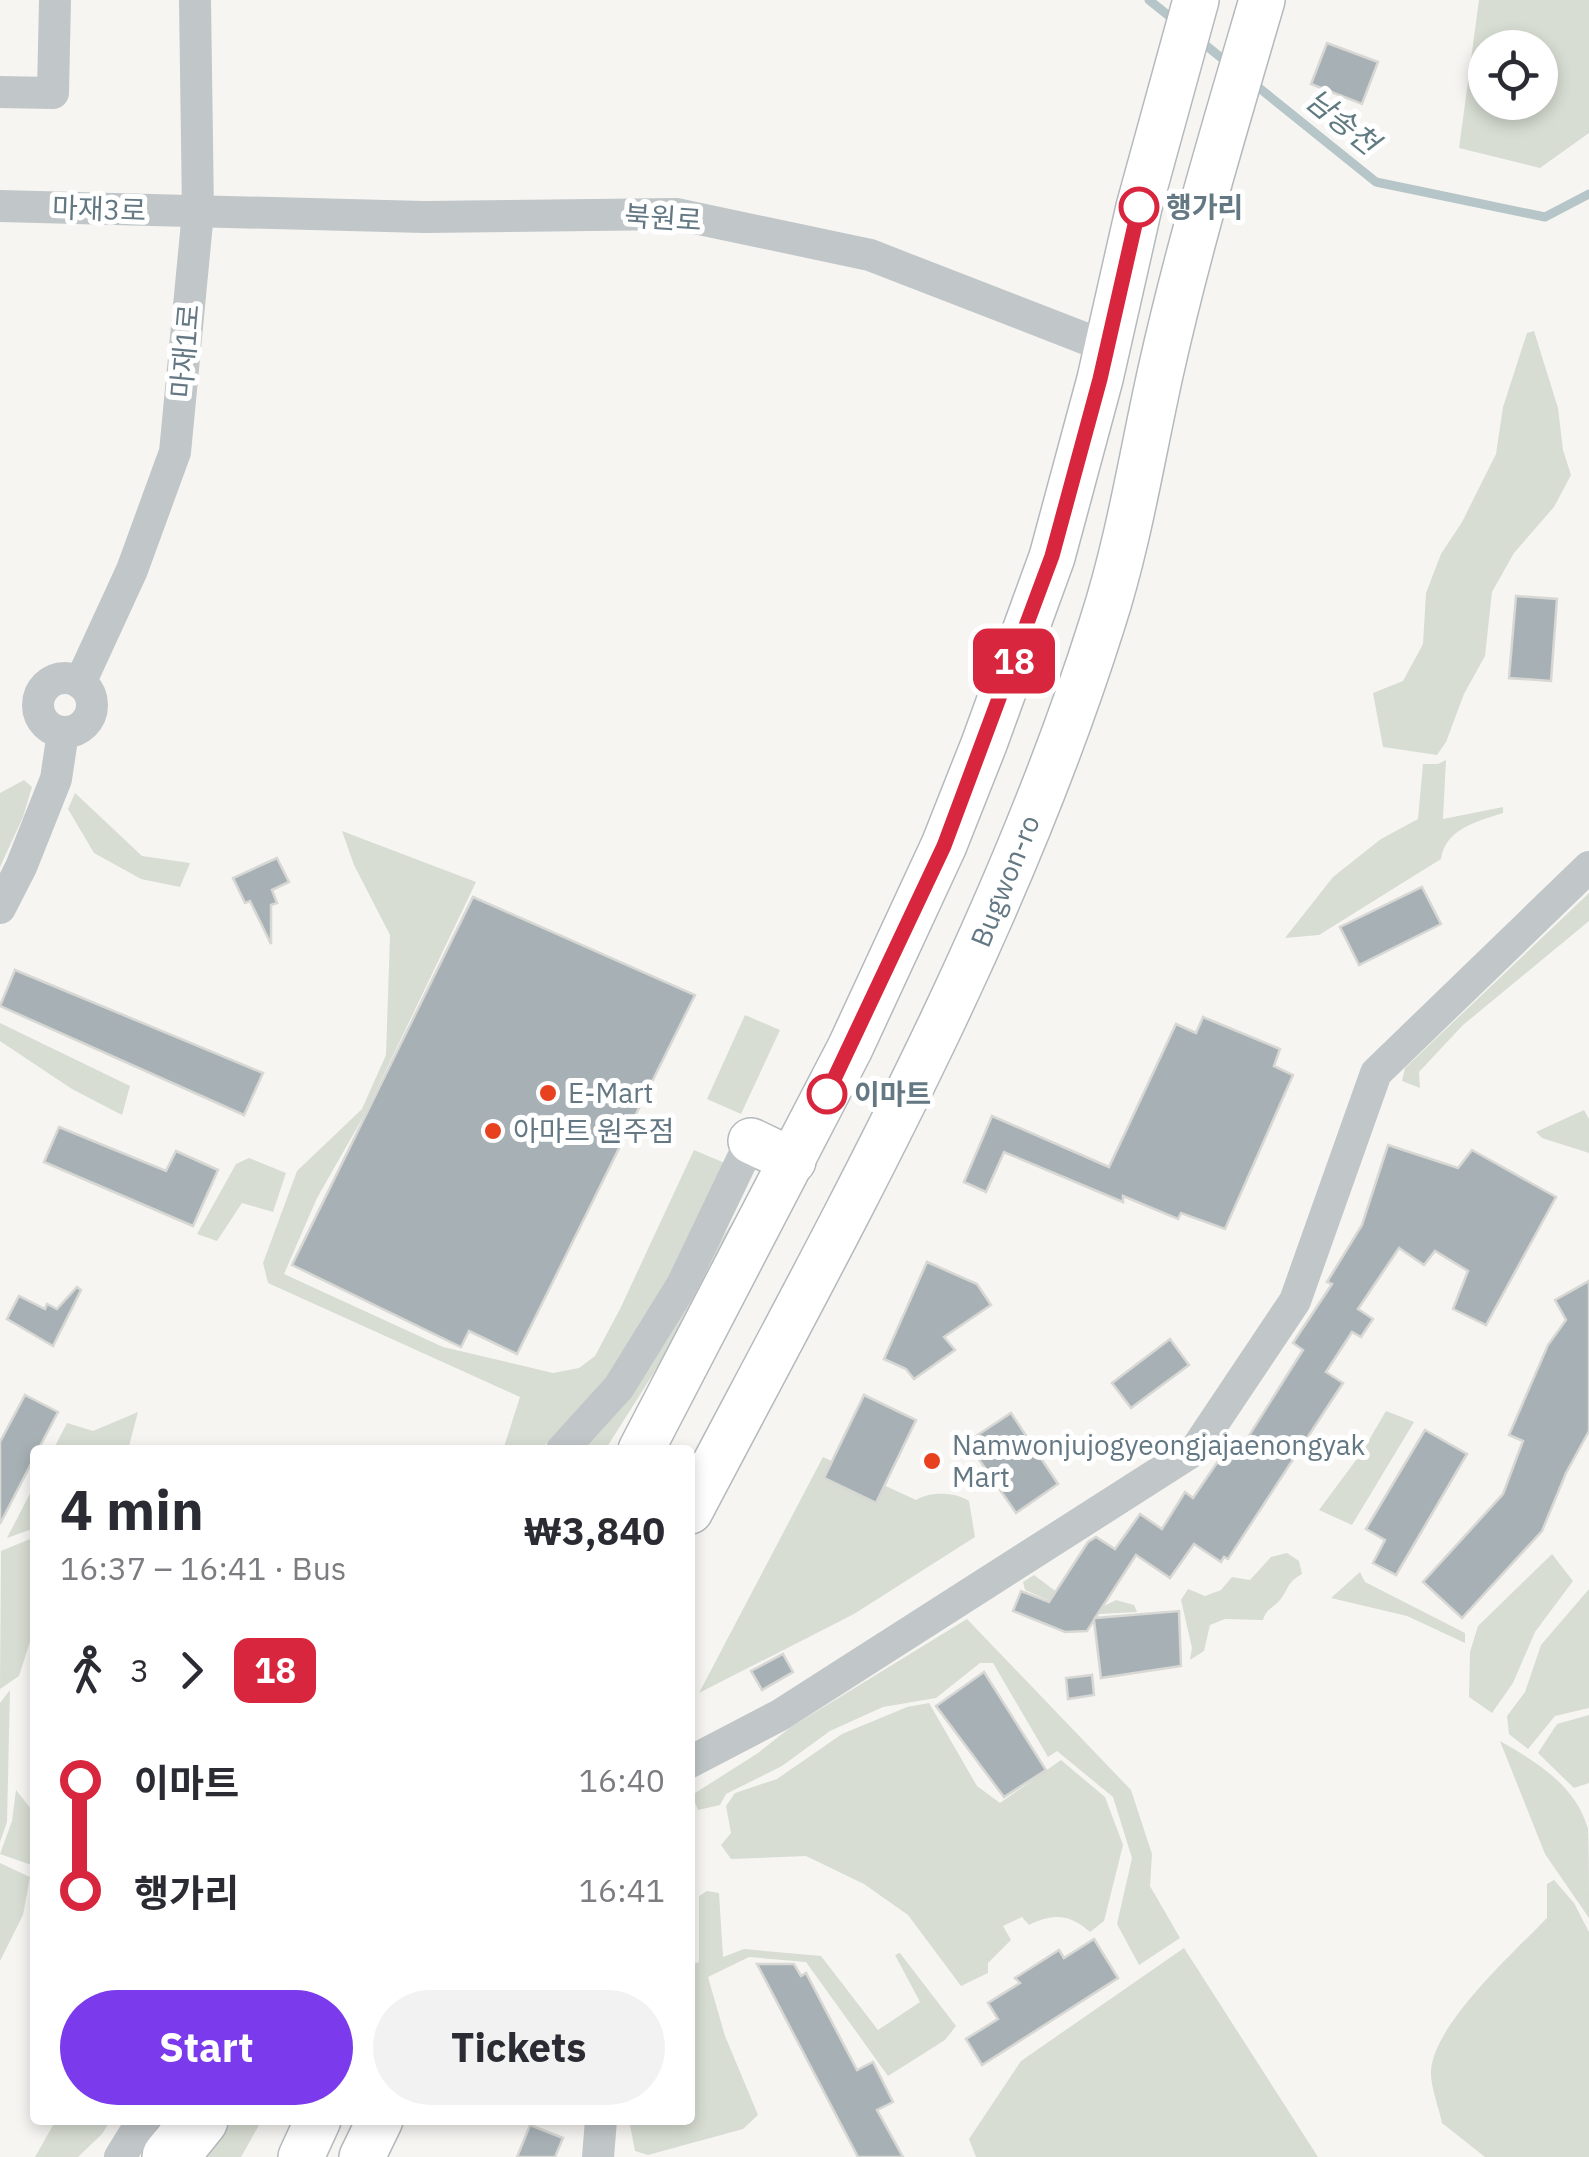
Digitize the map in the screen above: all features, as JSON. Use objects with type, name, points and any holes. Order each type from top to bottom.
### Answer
[{"type":"highway","points":[[170,2157],[196,2125]]},
{"type":"street","points":[[0,92],[53,92],[55,0]]},
{"type":"street","name":"마재1로","points":[[0,908],[56,779],[63,732],[80,728],[91,714],[91,697],[80,683],[132,570],[175,452],[198,212],[196,0]]},
{"type":"street","points":[[644,1445],[850,1048],[944,846],[984,744],[1052,556],[1139,207],[1196,0]]},
{"type":"street","name":"Bugwon-ro","points":[[695,1503],[918,1079],[998,905],[1097,640],[1130,518],[1202,206],[1262,0]]},
{"type":"street","name":"마재3로","points":[[0,206],[198,212]]},
{"type":"street","name":"북원로","points":[[198,212],[424,217],[676,214],[870,255],[1107,347]]},
{"type":"street","points":[[1107,347],[1162,368]]},
{"type":"street","points":[[695,1759],[780,1716],[1196,1449],[1295,1302],[1376,1073],[1589,867]]},
{"type":"street","points":[[850,1048],[918,1079]]},
{"type":"street","points":[[567,1445],[620,1387],[682,1285],[751,1141],[793,1161]]},
{"type":"street","points":[[120,2157],[139,2125]]},
{"type":"street","points":[[301,2157],[316,2125]]},
{"type":"street","points":[[362,2157],[378,2125]]},
{"type":"street","points":[[598,2157],[601,2125]]},
{"type":"shaded area","points":[[1479,0],[1589,0],[1589,133],[1540,168],[1459,148],[1468,81],[1468,120],[1558,120],[1558,30],[1475,30]]},
{"type":"shaded area","points":[[1534,331],[1558,408],[1563,450],[1571,475],[1554,507],[1514,553],[1492,592],[1485,656],[1464,694],[1446,742],[1437,755],[1383,747],[1373,693],[1403,681],[1423,644],[1426,593],[1441,554],[1496,454],[1503,407],[1527,333]]},
{"type":"shaded area","points":[[1446,760],[1443,819],[1503,807],[1503,813],[1456,833],[1441,859],[1319,935],[1285,938],[1333,877],[1381,839],[1418,819],[1423,764]]},
{"type":"shaded area","points":[[24,780],[32,787],[0,867],[0,793]]},
{"type":"shaded area","points":[[75,793],[142,856],[190,863],[180,887],[141,879],[94,853],[68,809]]},
{"type":"shaded area","points":[[342,831],[476,882],[366,1112],[317,1198],[284,1274],[443,1347],[553,1373],[579,1368],[595,1356],[621,1307],[694,1150],[727,1164],[709,1208],[611,1384],[545,1445],[505,1445],[520,1397],[268,1283],[263,1263],[297,1171],[362,1109],[386,1055],[390,935],[354,865]]},
{"type":"shaded area","points":[[1589,893],[1589,921],[1463,1025],[1419,1072],[1420,1088],[1402,1081],[1405,1068]]},
{"type":"shaded area","points":[[745,1015],[780,1030],[741,1114],[707,1099]]},
{"type":"shaded area","points":[[0,1023],[130,1086],[122,1115],[72,1089],[0,1041]]},
{"type":"shaded area","points":[[1584,1110],[1589,1119],[1589,1153],[1542,1138],[1536,1132]]},
{"type":"shaded area","points":[[249,1158],[286,1173],[273,1212],[242,1203],[217,1241],[197,1234],[236,1164]]},
{"type":"shaded area","points":[[738,1213],[679,1333],[608,1445],[579,1445],[624,1394]]},
{"type":"shaded area","points":[[1386,1411],[1414,1422],[1352,1525],[1319,1510],[1362,1452]]},
{"type":"shaded area","points":[[138,1412],[129,1445],[56,1445],[67,1423],[93,1431]]},
{"type":"shaded area","points":[[823,1457],[916,1500],[935,1494],[964,1498],[969,1501],[975,1537],[854,1614],[699,1693]]},
{"type":"shaded area","points":[[30,1494],[30,1530],[7,1538]]},
{"type":"shaded area","points":[[30,1539],[30,1642],[19,1676],[0,1689],[1,1551]]},
{"type":"shaded area","points":[[1287,1553],[1299,1561],[1302,1574],[1290,1583],[1263,1620],[1225,1619],[1210,1625],[1204,1651],[1190,1660],[1192,1648],[1181,1600],[1188,1589],[1205,1596],[1221,1590],[1232,1577],[1250,1580],[1271,1557]]},
{"type":"shaded area","points":[[1552,1554],[1573,1581],[1535,1632],[1513,1683],[1492,1713],[1469,1697],[1470,1652],[1478,1626]]},
{"type":"shaded area","points":[[1360,1572],[1365,1582],[1465,1633],[1465,1643],[1407,1616],[1331,1598]]},
{"type":"shaded area","points":[[1034,1575],[1062,1596],[1100,1608],[1116,1600],[1134,1605],[1137,1612],[1082,1615],[1025,1590],[1023,1582]]},
{"type":"shaded area","points":[[1589,1589],[1589,1708],[1555,1716],[1528,1749],[1509,1734],[1507,1716],[1525,1692],[1541,1645]]},
{"type":"shaded area","points":[[967,1619],[1131,1790],[1152,1854],[1150,1886],[1180,1938],[1139,1965],[1117,1924],[1132,1858],[1113,1797],[1057,1751],[1048,1757],[993,1663],[980,1663],[936,1698],[883,1707],[830,1731],[782,1766],[726,1794],[720,1805],[698,1810],[695,1793],[791,1727]]},
{"type":"shaded area","points":[[10,1690],[7,1822],[0,1842],[0,1703]]},
{"type":"shaded area","points":[[929,1703],[977,1786],[1000,1803],[1061,1760],[1105,1797],[1123,1845],[1104,1921],[1090,1932],[1068,1919],[1054,1917],[1029,1925],[1022,1917],[1003,1926],[1011,1940],[988,1963],[988,1973],[961,1986],[908,1915],[864,1884],[806,1856],[731,1859],[721,1845],[731,1833],[726,1806],[735,1793],[777,1779],[842,1734],[907,1707]]},
{"type":"shaded area","points":[[1589,1715],[1589,1783],[1574,1788],[1538,1753],[1557,1724]]},
{"type":"shaded area","points":[[1500,1741],[1553,1777],[1582,1814],[1588,1829],[1589,1918],[1545,1854]]},
{"type":"shaded area","points":[[16,1790],[30,1808],[30,1865],[0,1854],[12,1821]]},
{"type":"shaded area","points":[[0,1863],[30,1877],[23,1915],[0,1961]]},
{"type":"shaded area","points":[[1554,1880],[1574,1903],[1589,1932],[1589,2157],[1485,2157],[1442,2123],[1431,2070],[1446,2031],[1461,2010],[1547,1918],[1547,1884]]},
{"type":"shaded area","points":[[707,1891],[719,1893],[723,1957],[744,1949],[821,1956],[878,2030],[920,2002],[895,1955],[900,1953],[956,2026],[945,2040],[888,2076],[806,1962],[749,1957],[708,1977],[725,2036],[758,2115],[743,2129],[648,2155],[635,2151],[630,2125],[695,2125],[699,1896]]},
{"type":"shaded area","points":[[1184,1948],[1318,2157],[976,2157],[969,2139],[1021,2061]]},
{"type":"shaded area","points":[[53,2125],[108,2125],[78,2157],[35,2157]]},
{"type":"shaded area","points":[[224,2125],[259,2125],[241,2157],[203,2157]]},
{"type":"building","points":[[1327,43],[1378,62],[1362,104],[1311,84]]},
{"type":"building","points":[[1516,596],[1557,599],[1551,681],[1509,678]]},
{"type":"building","points":[[277,858],[289,882],[272,890],[277,903],[271,905],[271,944],[250,901],[245,903],[233,878]]},
{"type":"building","points":[[1422,887],[1441,924],[1359,965],[1340,927]]},
{"type":"building","name":"아마트 원주점","points":[[473,897],[695,995],[517,1354],[469,1331],[461,1347],[292,1265]]},
{"type":"building","points":[[15,970],[263,1073],[244,1115],[0,1006]]},
{"type":"building","points":[[1203,1017],[1280,1049],[1274,1066],[1293,1075],[1225,1229],[1181,1213],[1178,1219],[1123,1196],[1123,1202],[1004,1152],[986,1192],[964,1182],[992,1116],[1109,1167],[1176,1024],[1196,1033]]},
{"type":"building","points":[[59,1127],[166,1171],[176,1151],[218,1170],[193,1226],[44,1162]]},
{"type":"building","points":[[1388,1145],[1458,1168],[1472,1150],[1556,1197],[1486,1325],[1453,1309],[1468,1271],[1435,1251],[1424,1265],[1399,1248],[1358,1309],[1373,1319],[1361,1337],[1352,1332],[1326,1372],[1343,1383],[1228,1559],[1224,1557],[1221,1562],[1194,1544],[1170,1578],[1136,1555],[1095,1618],[1179,1611],[1181,1666],[1101,1678],[1094,1620],[1087,1631],[1065,1632],[1013,1611],[1021,1591],[1049,1602],[1088,1542],[1096,1537],[1115,1549],[1140,1514],[1162,1529],[1185,1492],[1193,1498],[1225,1451],[1235,1458],[1303,1350],[1293,1343],[1332,1284],[1327,1282],[1362,1225]]},
{"type":"building","points":[[927,1262],[977,1284],[991,1305],[944,1337],[955,1350],[914,1379],[906,1369],[884,1359]]},
{"type":"building","points":[[1589,1281],[1589,1431],[1542,1531],[1462,1618],[1423,1582],[1503,1494],[1523,1441],[1509,1435],[1548,1345],[1566,1320],[1555,1300]]},
{"type":"building","points":[[77,1287],[81,1290],[53,1346],[7,1319],[19,1296],[45,1309],[47,1304],[57,1309]]},
{"type":"building","points":[[1170,1339],[1189,1365],[1131,1408],[1112,1383]]},
{"type":"building","points":[[25,1395],[58,1412],[41,1445],[30,1445],[30,1466],[0,1524],[0,1442]]},
{"type":"building","points":[[864,1395],[916,1420],[876,1503],[824,1478]]},
{"type":"building","points":[[1011,1413],[1058,1484],[1016,1513],[967,1442]]},
{"type":"building","points":[[1425,1430],[1467,1454],[1396,1575],[1373,1563],[1385,1540],[1366,1529]]},
{"type":"building","points":[[783,1654],[793,1672],[762,1690],[751,1671]]},
{"type":"building","points":[[984,1672],[1046,1770],[1004,1797],[936,1706]]},
{"type":"building","points":[[1092,1675],[1094,1695],[1068,1699],[1066,1678]]},
{"type":"building","points":[[1094,1939],[1118,1978],[982,2065],[966,2039],[998,2019],[988,2003],[1020,1983],[1015,1978],[1059,1950],[1064,1958]]},
{"type":"building","points":[[757,1964],[794,1964],[801,1976],[806,1973],[857,2070],[873,2062],[893,2102],[877,2110],[903,2157],[858,2157]]},
{"type":"building","points":[[530,2125],[563,2138],[555,2157],[517,2157]]},
{"type":"waterway","name":"남송천","points":[[1149,0],[1174,20]]},
{"type":"waterway","name":"남송천","points":[[1198,39],[1229,64]]},
{"type":"waterway","name":"남송천","points":[[1253,83],[1376,182],[1545,217],[1589,194]]},
{"type":"bus line","name":"18","points":[[827,1094],[944,846],[1052,556],[1100,379],[1139,207]]},
{"type":"place","name":"행가리","points":[[1139,207]]},
{"type":"place","name":"E-Mart","points":[[548,1093]]},
{"type":"place","name":"이마트","points":[[827,1094]]},
{"type":"place","name":"아마트 원주점","points":[[493,1131]]},
{"type":"place","name":"Namwonjujogyeongjajaenongyak Mart","points":[[932,1461]]}]
